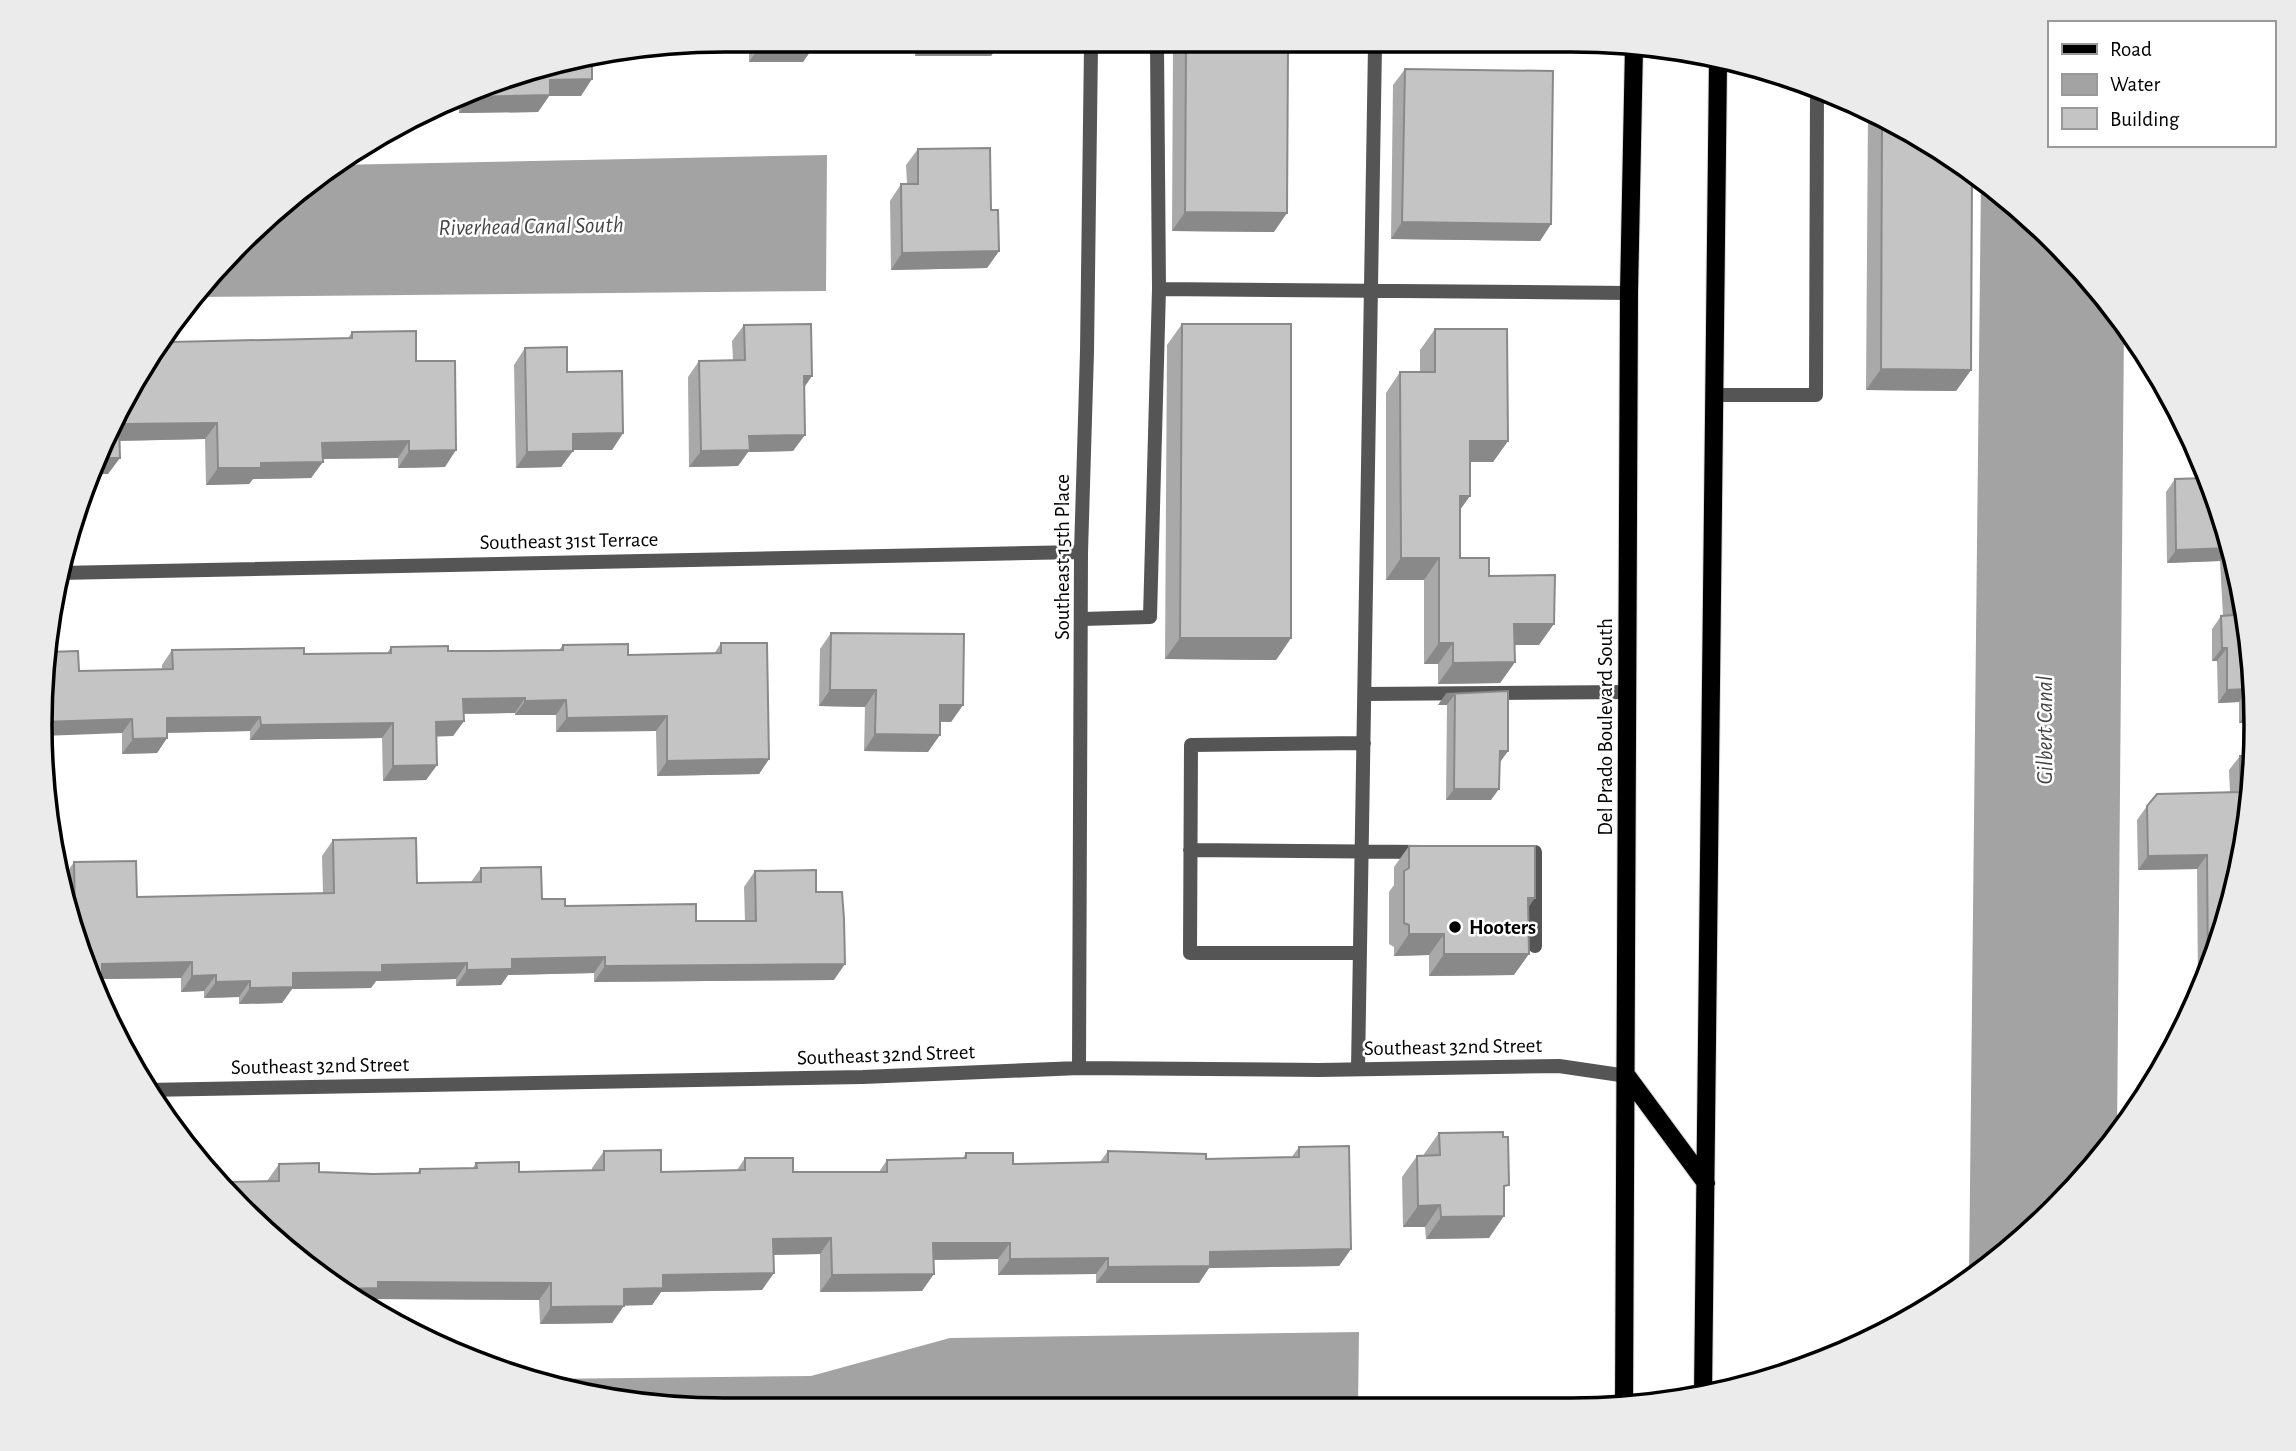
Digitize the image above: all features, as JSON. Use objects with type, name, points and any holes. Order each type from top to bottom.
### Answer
[{"type":"main road","name":"Del Prado Boulevard South","points":[[1624,1396],[1629,293],[1634,56]]},
{"type":"main road","points":[[1703,1386],[1718,69]]},
{"type":"main road","points":[[1626,1076],[1706,1183]]},
{"type":"street","name":"Southeast 15th Place","points":[[1079,1068],[1083,619],[1081,552],[1091,52]]},
{"type":"street","points":[[1083,619],[1150,617],[1159,289],[1157,52]]},
{"type":"street","points":[[1358,1069],[1376,52]]},
{"type":"street","points":[[1714,395],[1816,395],[1817,100]]},
{"type":"street","points":[[1159,289],[1629,293]]},
{"type":"street","name":"Southeast 31st Terrace","points":[[70,573],[1081,552]]},
{"type":"street","points":[[1365,694],[1628,692]]},
{"type":"street","points":[[1360,953],[1190,954],[1191,745],[1364,743]]},
{"type":"street","points":[[1190,850],[1443,852]]},
{"type":"street","points":[[1495,852],[1535,852],[1535,946]]},
{"type":"street","name":"Southeast 32nd Street","points":[[160,1090],[807,1079],[1079,1068],[1358,1069],[1559,1066],[1626,1076]]},
{"type":"water","name":"Riverhead Canal South","points":[[827,155],[826,291],[208,297],[250,250],[282,220],[354,165]]},
{"type":"water","name":"Gilbert Canal","points":[[1981,193],[2046,250],[2076,282],[2124,343],[2117,1117],[2076,1169],[2046,1201],[1969,1267]]},
{"type":"water","points":[[1359,1332],[1358,1398],[681,1397],[638,1393],[563,1379],[811,1376],[950,1338]]},
{"type":"building","points":[[1186,52],[1288,52],[1287,213],[1185,212]]},
{"type":"building","points":[[592,65],[592,79],[550,80],[550,95],[487,97],[551,75]]},
{"type":"building","points":[[1405,69],[1553,71],[1551,224],[1402,222]]},
{"type":"building","points":[[1882,130],[1944,166],[1972,186],[1971,370],[1881,369]]},
{"type":"building","points":[[990,148],[991,210],[998,210],[999,251],[902,253],[901,184],[918,184],[918,149]]},
{"type":"building","points":[[811,324],[812,376],[804,376],[805,435],[749,436],[750,450],[701,451],[699,361],[745,360],[744,325]]},
{"type":"building","points":[[1182,324],[1291,324],[1291,638],[1180,638]]},
{"type":"building","points":[[1435,329],[1507,329],[1508,441],[1470,441],[1470,496],[1460,496],[1460,558],[1489,558],[1489,576],[1555,575],[1554,624],[1514,624],[1515,662],[1453,663],[1453,643],[1439,643],[1439,558],[1401,558],[1400,372],[1435,372]]},
{"type":"building","points":[[416,331],[416,361],[455,361],[456,450],[409,451],[409,441],[322,443],[323,462],[261,463],[261,468],[218,468],[217,423],[124,424],[173,342],[352,338],[352,332]]},
{"type":"building","points":[[567,347],[567,372],[622,371],[623,433],[573,434],[573,451],[527,452],[525,348]]},
{"type":"building","points":[[119,434],[120,458],[108,458]]},
{"type":"building","points":[[2196,478],[2220,548],[2176,550],[2175,479]]},
{"type":"building","points":[[2232,602],[2242,689],[2227,690],[2227,648],[2222,648],[2221,616],[2233,615]]},
{"type":"building","points":[[831,633],[964,634],[963,705],[940,705],[940,735],[875,734],[876,690],[830,690]]},
{"type":"building","points":[[721,643],[767,643],[769,759],[667,761],[667,716],[567,718],[566,700],[463,699],[464,721],[436,722],[437,765],[393,766],[393,723],[261,725],[260,717],[167,718],[167,738],[133,739],[132,719],[52,722],[57,652],[78,651],[79,671],[173,669],[172,650],[304,648],[304,654],[391,653],[391,647],[448,646],[448,651],[490,651],[563,650],[563,645],[628,644],[628,655],[721,653]]},
{"type":"building","points":[[1508,691],[1508,751],[1500,751],[1499,789],[1454,789],[1455,694],[1446,694]]},
{"type":"building","points":[[2240,756],[2243,756],[2242,770],[2240,792]]},
{"type":"building","points":[[2240,792],[2231,857],[2208,943],[2207,855],[2148,856],[2147,806],[2157,794]]},
{"type":"building","points":[[416,838],[417,883],[481,882],[481,868],[541,867],[542,899],[565,899],[565,906],[696,904],[696,921],[756,921],[755,871],[816,870],[816,892],[842,892],[845,964],[605,966],[605,957],[512,959],[512,969],[467,970],[467,963],[382,965],[382,972],[293,973],[293,987],[250,988],[250,981],[216,982],[216,975],[192,976],[192,962],[102,964],[102,977],[75,900],[74,862],[136,861],[137,897],[334,893],[333,840]]},
{"type":"building","points":[[1409,846],[1535,846],[1535,898],[1528,898],[1529,954],[1444,954],[1444,934],[1409,934],[1409,925],[1404,923],[1404,871],[1409,868]]},
{"type":"building","points":[[1503,1132],[1503,1137],[1508,1137],[1509,1185],[1504,1186],[1504,1216],[1441,1217],[1440,1205],[1418,1206],[1417,1156],[1440,1155],[1439,1133]]},
{"type":"building","points":[[1349,1146],[1351,1249],[1210,1252],[1210,1266],[1108,1267],[1108,1258],[1010,1259],[1010,1243],[933,1243],[934,1274],[832,1275],[831,1238],[773,1239],[774,1273],[663,1275],[663,1288],[624,1289],[624,1306],[551,1307],[551,1283],[378,1282],[378,1288],[358,1289],[282,1231],[232,1182],[279,1181],[279,1164],[319,1163],[319,1172],[373,1174],[420,1173],[420,1169],[477,1168],[476,1163],[519,1162],[519,1172],[604,1170],[604,1151],[661,1150],[661,1172],[745,1170],[745,1158],[793,1158],[793,1172],[887,1172],[887,1160],[966,1158],[966,1153],[1013,1153],[1013,1164],[1108,1162],[1108,1151],[1206,1154],[1206,1159],[1299,1157],[1299,1147]]},
{"type":"place","name":"Hooters","points":[[1455,927]]}]
